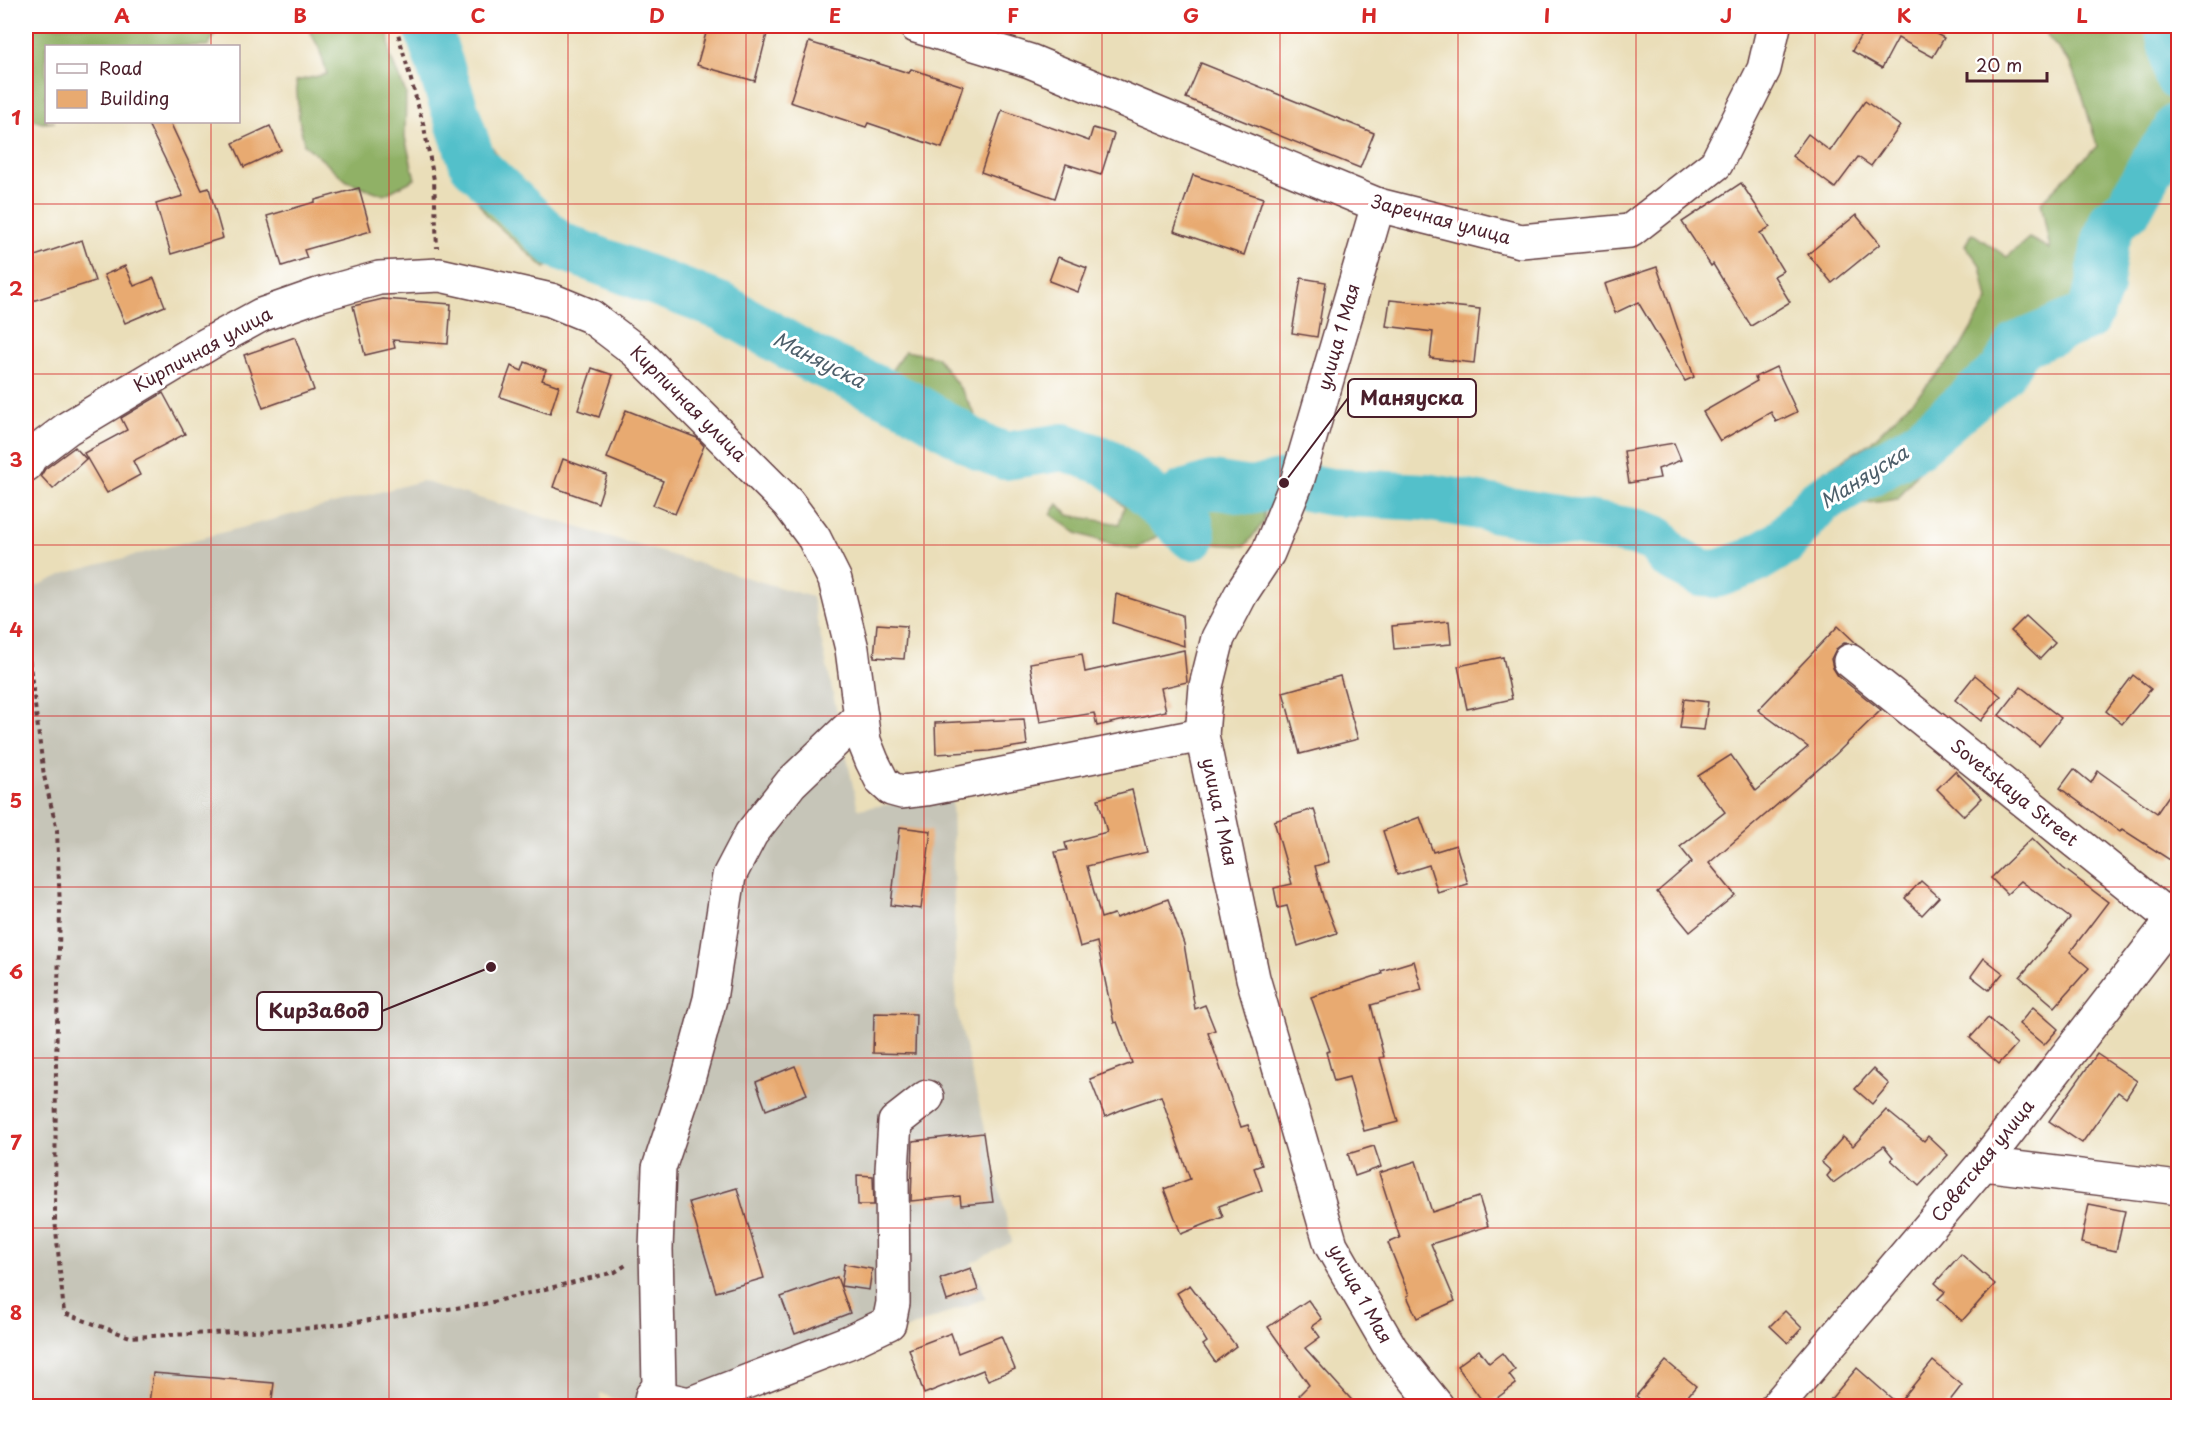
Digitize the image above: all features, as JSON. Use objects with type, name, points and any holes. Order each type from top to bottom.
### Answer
[{"type":"street","name":"Заречная улица","points":[[916,26],[1030,61],[1378,205],[1521,241],[1630,231],[1716,164],[1764,69],[1774,26]]},
{"type":"street","name":"улица 1 Мая","points":[[1378,205],[1297,482],[1268,553],[1241,594],[1218,638],[1206,686],[1202,735],[1253,978],[1331,1245],[1391,1349],[1437,1407]]},
{"type":"street","name":"Кирпичная улица","points":[[26,465],[30,456],[68,428],[208,344],[261,315],[318,295],[379,278],[440,275],[551,300],[590,316],[636,351],[788,503],[814,538],[835,580],[852,649],[864,741],[882,781],[891,789],[902,792],[926,789],[1202,735]]},
{"type":"street","name":"Sovetskaya Street","points":[[1850,661],[2176,917]]},
{"type":"street","points":[[861,716],[791,783],[751,834],[729,876],[710,999],[686,1087],[659,1168],[656,1249],[659,1386],[651,1401],[689,1404],[849,1342],[889,1323],[893,1303],[892,1170],[895,1122],[927,1097]]},
{"type":"street","name":"Советская улица","points":[[1777,1407],[1983,1164],[2176,917]]},
{"type":"street","points":[[1983,1164],[2178,1188]]},
{"type":"path","points":[[396,26],[424,127],[432,169],[440,275]]},
{"type":"path","points":[[26,634],[44,776],[57,830],[60,910],[55,1219],[64,1313],[130,1337],[313,1328],[484,1304],[615,1272],[656,1249]]},
{"type":"shaded area","points":[[422,481],[812,597],[858,809],[952,795],[956,1007],[1012,1242],[971,1263],[986,1298],[907,1329],[739,1406],[632,1406],[600,1393],[601,1406],[26,1406],[26,591],[66,573]]},
{"type":"green space","points":[[26,26],[257,26],[218,29],[209,45],[45,45],[45,123],[26,117]]},
{"type":"green space","points":[[307,26],[388,26],[390,56],[406,93],[405,137],[415,179],[384,195],[347,181],[304,144],[299,119],[296,81],[327,74],[319,48]]},
{"type":"green space","points":[[403,26],[442,26],[445,31],[455,88],[533,212],[567,255],[545,268],[488,217],[454,165],[434,105]]},
{"type":"green space","points":[[2047,26],[2162,26],[2159,31],[2159,46],[2170,101],[2164,136],[2135,196],[2091,299],[2045,341],[1924,463],[1898,499],[1849,504],[1836,503],[1814,495],[1805,488],[1820,474],[1870,443],[1959,350],[1988,300],[1981,266],[1965,245],[1972,233],[2007,257],[2029,238],[2050,249],[2041,202],[2097,146],[2082,94],[2069,61],[2047,36]]},
{"type":"green space","points":[[905,351],[937,357],[962,391],[975,415],[955,441],[917,432],[891,415],[876,399]]},
{"type":"green space","points":[[1105,481],[1145,501],[1172,521],[1193,519],[1180,502],[1202,493],[1225,494],[1265,502],[1264,522],[1245,546],[1196,543],[1163,532],[1137,549],[1110,544],[1077,533],[1051,514],[1058,504],[1068,515],[1119,524],[1124,507],[1111,494]]},
{"type":"building","points":[[708,26],[769,26],[755,81],[697,65]]},
{"type":"building","points":[[1866,26],[1921,26],[1944,38],[1933,57],[1898,38],[1882,68],[1852,51]]},
{"type":"building","points":[[809,42],[909,73],[911,69],[963,86],[942,148],[868,123],[866,127],[790,102]]},
{"type":"building","points":[[1201,63],[1374,133],[1360,168],[1186,98]]},
{"type":"building","points":[[1865,101],[1900,126],[1871,166],[1858,157],[1835,188],[1792,156],[1808,134],[1830,151]]},
{"type":"building","points":[[1002,110],[1089,141],[1093,128],[1114,134],[1101,175],[1066,164],[1055,198],[981,172]]},
{"type":"building","points":[[147,123],[170,123],[202,190],[209,188],[223,238],[171,254],[156,204],[183,196]]},
{"type":"building","points":[[270,126],[281,150],[244,167],[233,143]]},
{"type":"building","points":[[1193,175],[1263,198],[1244,255],[1174,231]]},
{"type":"building","points":[[1741,183],[1770,227],[1760,233],[1783,271],[1774,276],[1790,302],[1751,326],[1713,264],[1711,266],[1682,222]]},
{"type":"building","points":[[359,188],[371,231],[304,250],[307,258],[282,266],[267,216]]},
{"type":"building","points":[[1856,215],[1880,244],[1832,283],[1808,254]]},
{"type":"building","points":[[82,240],[95,281],[26,303],[26,259]]},
{"type":"building","points":[[1058,257],[1087,268],[1078,292],[1049,281]]},
{"type":"building","points":[[125,266],[134,286],[154,278],[165,306],[125,323],[104,275]]},
{"type":"building","points":[[1657,267],[1694,377],[1685,381],[1638,302],[1615,313],[1605,284]]},
{"type":"building","points":[[1301,278],[1326,282],[1317,337],[1292,333]]},
{"type":"building","points":[[383,299],[451,304],[448,344],[393,340],[395,348],[365,355],[353,306]]},
{"type":"building","points":[[1390,300],[1480,309],[1474,363],[1430,358],[1433,332],[1386,326]]},
{"type":"building","points":[[295,337],[314,390],[263,408],[244,355]]},
{"type":"building","points":[[525,362],[546,370],[542,380],[559,386],[550,414],[500,397],[511,366],[522,371]]},
{"type":"building","points":[[1776,367],[1797,412],[1776,422],[1771,412],[1720,441],[1703,412],[1757,381],[1755,377]]},
{"type":"building","points":[[592,368],[613,375],[599,417],[578,410]]},
{"type":"building","points":[[163,393],[185,434],[133,461],[140,475],[107,493],[84,453],[127,430],[121,418]]},
{"type":"building","points":[[626,410],[697,438],[704,446],[675,514],[653,505],[663,481],[607,458]]},
{"type":"building","points":[[1674,443],[1681,460],[1658,469],[1660,478],[1629,483],[1624,451]]},
{"type":"building","points":[[75,447],[86,459],[53,489],[41,476],[45,469]]},
{"type":"building","points":[[563,459],[607,475],[598,503],[553,487]]},
{"type":"building","points":[[1116,594],[1182,615],[1184,646],[1113,623]]},
{"type":"building","points":[[2026,616],[2055,643],[2040,659],[2011,631]]},
{"type":"building","points":[[1449,621],[1451,644],[1394,649],[1392,626]]},
{"type":"building","points":[[877,624],[907,626],[904,659],[874,657]]},
{"type":"building","points":[[1838,626],[1857,644],[1844,643],[1836,649],[1831,659],[1833,668],[1838,676],[1881,710],[1835,755],[1709,863],[1735,895],[1690,932],[1657,892],[1692,862],[1680,847],[1725,812],[1698,776],[1731,755],[1756,791],[1808,747],[1758,710]]},
{"type":"building","points":[[1184,650],[1187,682],[1161,688],[1166,711],[1097,726],[1094,713],[1040,722],[1030,663],[1082,654],[1085,672]]},
{"type":"building","points":[[1503,657],[1512,699],[1467,709],[1458,666]]},
{"type":"building","points":[[1975,675],[2001,696],[1981,721],[1955,700]]},
{"type":"building","points":[[2133,675],[2151,689],[2122,724],[2106,711]]},
{"type":"building","points":[[1340,676],[1358,739],[1300,754],[1283,692]]},
{"type":"building","points":[[2021,687],[2061,718],[2039,746],[1999,715]]},
{"type":"building","points":[[1684,699],[1708,702],[1704,730],[1680,728]]},
{"type":"building","points":[[1024,719],[1027,745],[989,751],[936,754],[935,723]]},
{"type":"building","points":[[2074,769],[2091,783],[2098,771],[2157,813],[2178,782],[2178,847],[2170,860],[2122,829],[2120,832],[2060,788]]},
{"type":"building","points":[[1955,771],[1982,798],[1964,816],[1937,789]]},
{"type":"building","points":[[1132,790],[1147,852],[1087,866],[1101,918],[1114,914],[1116,918],[1168,899],[1184,944],[1195,1009],[1205,1005],[1215,1030],[1208,1033],[1241,1127],[1248,1125],[1262,1165],[1254,1168],[1262,1190],[1219,1206],[1223,1217],[1181,1234],[1164,1189],[1190,1179],[1161,1096],[1105,1117],[1090,1079],[1132,1063],[1117,1022],[1114,1023],[1097,942],[1080,947],[1055,852],[1067,850],[1065,843],[1107,832],[1098,799]]},
{"type":"building","points":[[1314,809],[1329,862],[1315,866],[1323,897],[1337,933],[1298,946],[1287,906],[1278,908],[1274,888],[1292,884],[1274,821]]},
{"type":"building","points":[[1420,817],[1433,852],[1456,845],[1468,884],[1438,893],[1429,865],[1397,875],[1383,831]]},
{"type":"building","points":[[900,827],[931,831],[921,909],[891,905]]},
{"type":"building","points":[[2032,838],[2063,868],[2108,902],[2070,952],[2089,968],[2055,1007],[2020,977],[2070,918],[2021,881],[2007,894],[1991,878]]},
{"type":"building","points":[[1921,881],[1939,897],[1922,915],[1905,898]]},
{"type":"building","points":[[1984,958],[2003,973],[1989,990],[1971,976]]},
{"type":"building","points":[[1414,961],[1422,990],[1371,1005],[1384,1057],[1380,1058],[1398,1122],[1364,1131],[1349,1077],[1334,1081],[1326,1052],[1330,1051],[1311,997]]},
{"type":"building","points":[[2033,1007],[2058,1029],[2044,1045],[2019,1024]]},
{"type":"building","points":[[874,1013],[916,1014],[915,1054],[873,1053]]},
{"type":"building","points":[[1988,1018],[2017,1044],[1999,1064],[1970,1038]]},
{"type":"building","points":[[2097,1054],[2137,1081],[2126,1098],[2118,1092],[2082,1143],[2049,1121]]},
{"type":"building","points":[[795,1066],[807,1094],[766,1110],[756,1082]]},
{"type":"building","points":[[1873,1069],[1889,1084],[1872,1104],[1855,1089]]},
{"type":"building","points":[[1886,1110],[1924,1141],[1928,1136],[1948,1155],[1919,1186],[1891,1160],[1893,1157],[1884,1146],[1833,1183],[1827,1176],[1831,1171],[1821,1162],[1843,1137],[1853,1146]]},
{"type":"building","points":[[983,1133],[993,1202],[961,1205],[960,1196],[911,1201],[913,1141]]},
{"type":"building","points":[[1374,1146],[1381,1167],[1355,1176],[1348,1154]]},
{"type":"building","points":[[1416,1161],[1432,1212],[1479,1197],[1488,1226],[1431,1244],[1455,1301],[1417,1318],[1388,1243],[1400,1238],[1379,1173]]},
{"type":"building","points":[[857,1175],[873,1176],[874,1205],[858,1205]]},
{"type":"building","points":[[737,1188],[764,1278],[716,1292],[689,1202]]},
{"type":"building","points":[[2089,1204],[2125,1211],[2116,1251],[2081,1243]]},
{"type":"building","points":[[1961,1254],[1995,1284],[1962,1321],[1938,1299],[1945,1292],[1935,1283]]},
{"type":"building","points":[[844,1264],[872,1269],[869,1290],[841,1286]]},
{"type":"building","points":[[971,1268],[978,1290],[947,1301],[940,1279]]},
{"type":"building","points":[[837,1277],[850,1313],[795,1334],[781,1297]]},
{"type":"building","points":[[1190,1285],[1236,1346],[1215,1362],[1203,1345],[1207,1342],[1177,1293]]},
{"type":"building","points":[[1308,1300],[1322,1319],[1312,1326],[1320,1337],[1305,1348],[1358,1407],[1309,1407],[1299,1395],[1309,1385],[1268,1327]]},
{"type":"building","points":[[1785,1311],[1802,1328],[1788,1343],[1770,1326]]},
{"type":"building","points":[[951,1333],[958,1353],[1001,1336],[1015,1369],[988,1380],[983,1370],[924,1394],[909,1349]]},
{"type":"building","points":[[1479,1350],[1489,1363],[1502,1353],[1515,1370],[1509,1375],[1516,1384],[1486,1406],[1457,1366]]},
{"type":"building","points":[[1666,1361],[1696,1386],[1679,1407],[1649,1407],[1636,1396]]},
{"type":"building","points":[[1933,1361],[1962,1385],[1945,1407],[1824,1407],[1857,1368],[1898,1404]]},
{"type":"building","points":[[153,1373],[274,1383],[271,1407],[202,1407],[149,1403]]},
{"type":"waterway","name":"Маняуска","points":[[427,26],[473,164],[558,245],[722,307],[812,359],[911,405],[981,447],[1005,456],[1064,447],[1107,462],[1141,488],[1192,536],[1183,494],[1212,485],[1251,491],[1284,483],[1331,492],[1426,497],[1639,533],[1656,539],[1669,556],[1701,573],[1717,574],[1753,561],[1783,543],[1818,502],[1917,445],[2003,371],[2019,345],[2088,316],[2100,287],[2105,244],[2113,220],[2128,209],[2152,165],[2177,131],[2178,126]]},
{"type":"waterway","name":"Маняуска","points":[[2168,26],[2178,77]]},
{"type":"place","name":"Маняуска","points":[[1284,483]]},
{"type":"place","name":"КирЗавод","points":[[491,967]]}]
